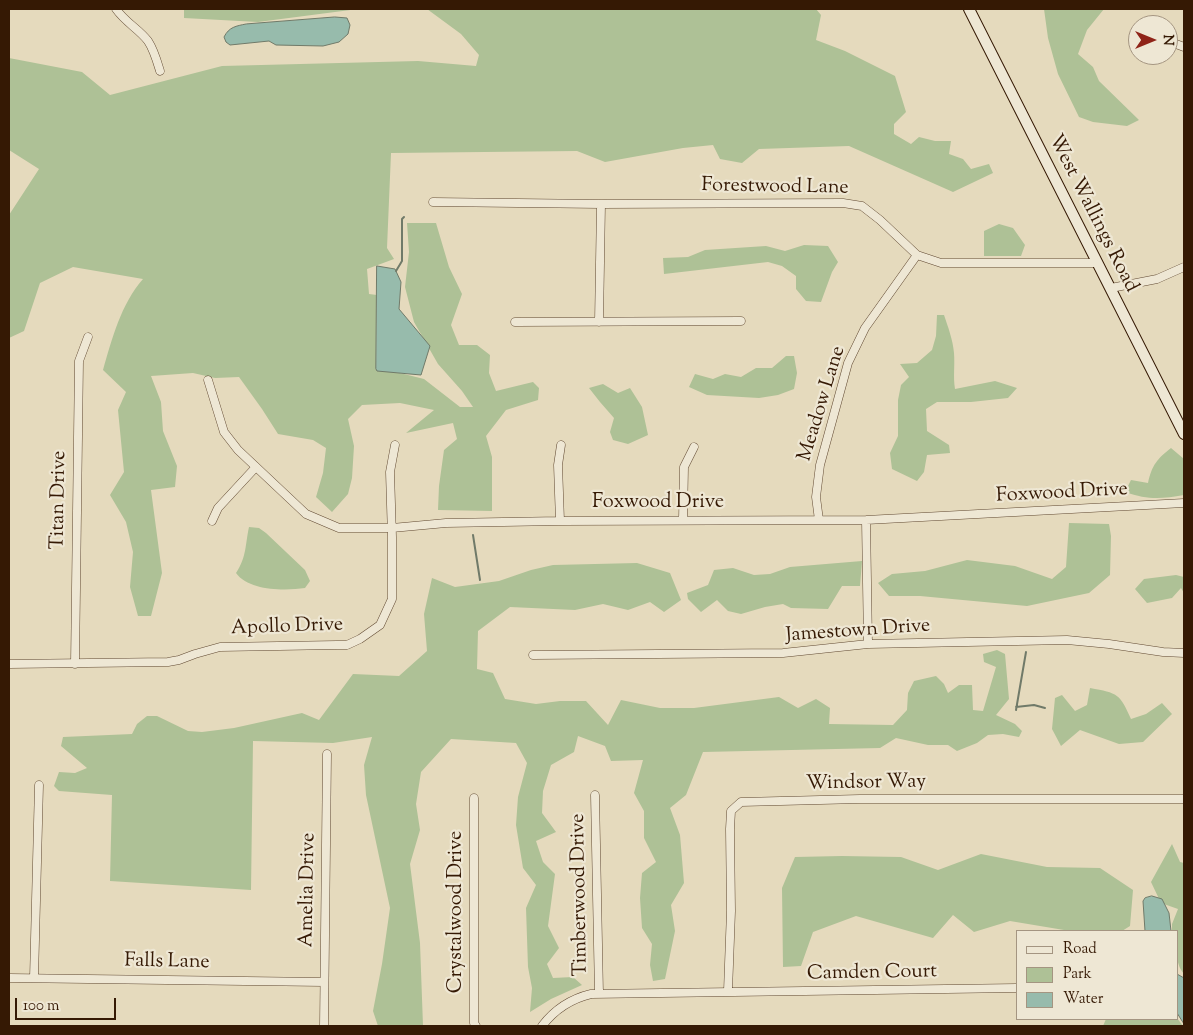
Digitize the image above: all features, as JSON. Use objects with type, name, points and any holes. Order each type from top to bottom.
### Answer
[{"type":"street","points":[[116,9],[123,20],[148,40],[160,71]]},
{"type":"street","name":"West Wallings Road","points":[[969,9],[1184,434]]},
{"type":"street","name":"Forestwood Lane","points":[[433,202],[601,204],[843,203],[862,206],[917,255],[940,263],[1096,263]]},
{"type":"street","points":[[599,322],[601,204]]},
{"type":"street","name":"Meadow Lane","points":[[819,520],[816,497],[820,466],[848,364],[865,328],[917,255]]},
{"type":"street","points":[[1111,288],[1157,279],[1184,267]]},
{"type":"street","points":[[515,322],[741,321]]},
{"type":"street","name":"Titan Drive","points":[[75,664],[79,361],[88,337]]},
{"type":"street","name":"Foxwood Drive","points":[[208,380],[224,432],[238,450],[306,514],[325,524],[339,528],[392,528],[446,523],[560,521],[866,520],[1184,504]]},
{"type":"street","points":[[560,521],[558,465],[561,444]]},
{"type":"street","name":"Apollo Drive","points":[[9,664],[168,662],[220,647],[347,645],[360,639],[380,625],[392,599],[390,472],[396,445]]},
{"type":"street","points":[[683,520],[684,467],[694,447]]},
{"type":"street","points":[[212,521],[218,508],[255,468]]},
{"type":"street","points":[[866,520],[868,644]]},
{"type":"street","name":"Jamestown Drive","points":[[533,655],[783,653],[868,644],[1067,640],[1184,653]]},
{"type":"street","name":"Amelia Drive","points":[[324,1026],[327,754]]},
{"type":"street","points":[[34,978],[39,785]]},
{"type":"street","name":"Timberwood Drive","points":[[595,795],[599,994]]},
{"type":"street","name":"Crystalwood Drive","points":[[474,798],[474,1023],[476,1026]]},
{"type":"street","name":"Windsor Way","points":[[728,991],[731,911],[731,811],[741,802],[860,799],[1184,799]]},
{"type":"street","name":"Falls Lane","points":[[9,978],[324,982]]},
{"type":"street","name":"Camden Court","points":[[542,1026],[551,1014],[567,1003],[583,996],[599,994],[1016,988]]},
{"type":"green space","points":[[184,9],[358,9],[258,22],[184,18]]},
{"type":"green space","points":[[427,9],[816,9],[821,15],[816,40],[845,51],[895,76],[906,112],[894,124],[894,134],[911,144],[919,137],[935,141],[951,141],[949,154],[963,159],[971,169],[989,164],[993,173],[953,192],[849,146],[759,149],[742,163],[720,159],[713,145],[683,148],[605,162],[577,151],[391,153],[387,248],[394,259],[367,269],[369,294],[377,295],[376,367],[424,379],[460,407],[473,407],[462,391],[438,364],[414,322],[405,287],[409,252],[407,223],[436,223],[449,267],[462,294],[451,325],[459,345],[477,345],[490,355],[489,373],[496,391],[533,382],[539,388],[538,400],[506,410],[486,436],[492,457],[492,511],[438,510],[444,450],[457,439],[453,423],[406,433],[434,410],[400,403],[362,405],[348,419],[354,446],[352,478],[348,494],[332,512],[316,497],[323,473],[326,448],[313,440],[278,434],[239,377],[215,378],[193,373],[151,376],[161,402],[163,431],[177,466],[175,487],[151,490],[162,573],[151,616],[138,616],[130,587],[133,552],[126,522],[110,495],[124,472],[118,410],[126,392],[103,370],[123,311],[143,279],[73,267],[40,283],[24,331],[9,338],[9,215],[39,169],[9,150],[9,58],[82,72],[110,95],[222,66],[418,61],[476,66],[479,55],[461,34]]},
{"type":"green space","points":[[1044,9],[1104,9],[1087,30],[1078,54],[1093,67],[1099,81],[1139,120],[1127,126],[1093,122],[1079,117],[1058,74],[1048,38]]},
{"type":"green space","points":[[999,224],[1013,228],[1025,245],[1021,256],[984,256],[984,231]]},
{"type":"green space","points":[[804,245],[828,246],[838,262],[832,272],[821,302],[806,301],[796,289],[796,276],[782,266],[768,262],[664,274],[663,258],[688,257],[705,250],[766,246],[785,251]]},
{"type":"green space","points":[[937,315],[944,315],[951,338],[954,353],[955,389],[995,381],[1017,388],[1008,398],[971,402],[937,402],[926,409],[927,431],[949,445],[950,453],[927,455],[924,472],[917,481],[892,469],[890,453],[898,436],[898,400],[901,385],[909,377],[900,364],[917,363],[932,350],[936,336]]},
{"type":"green space","points":[[786,356],[794,356],[797,373],[794,389],[778,395],[759,398],[707,395],[689,387],[695,374],[713,379],[725,374],[741,377],[756,368],[772,368]]},
{"type":"green space","points":[[603,384],[618,393],[630,388],[642,407],[648,435],[628,444],[613,440],[610,432],[614,418],[589,388]]},
{"type":"green space","points":[[1171,448],[1184,459],[1184,495],[1154,498],[1125,492],[1131,480],[1148,483],[1151,471],[1156,463]]},
{"type":"green space","points":[[1069,523],[1109,524],[1111,536],[1110,575],[1089,593],[1027,606],[920,596],[889,596],[878,583],[892,574],[925,571],[967,560],[1015,566],[1052,579],[1066,567]]},
{"type":"green space","points":[[249,527],[259,528],[266,533],[305,570],[310,581],[305,588],[278,589],[258,586],[242,579],[236,573],[244,556]]},
{"type":"green space","points":[[862,561],[860,586],[842,586],[828,609],[791,608],[783,604],[741,614],[728,611],[717,600],[701,612],[688,599],[687,593],[708,585],[714,570],[733,568],[754,575],[770,574],[790,567]]},
{"type":"green space","points":[[637,563],[670,573],[681,600],[664,612],[650,602],[628,610],[603,604],[575,610],[510,607],[478,631],[477,669],[493,673],[505,699],[536,704],[560,701],[586,701],[608,725],[621,700],[660,708],[694,708],[779,697],[798,708],[816,699],[830,708],[829,724],[893,725],[907,710],[908,693],[914,681],[936,676],[944,684],[948,693],[959,685],[972,685],[973,710],[983,711],[996,667],[984,662],[983,654],[997,650],[1005,654],[1009,699],[996,715],[1015,724],[1022,731],[1019,737],[1003,734],[988,735],[977,743],[957,751],[948,745],[928,745],[896,738],[880,748],[703,752],[686,795],[670,808],[680,835],[684,883],[671,905],[675,931],[665,979],[653,981],[650,965],[652,944],[642,928],[640,898],[642,873],[656,862],[644,838],[644,811],[634,793],[643,760],[611,761],[605,746],[578,736],[574,752],[551,765],[543,791],[542,813],[556,832],[536,841],[543,862],[555,874],[548,926],[559,948],[547,964],[553,978],[573,977],[582,985],[551,999],[530,1012],[532,988],[528,967],[526,908],[536,885],[523,868],[516,825],[518,797],[527,763],[516,743],[451,739],[421,772],[416,804],[420,830],[410,864],[420,943],[423,1026],[378,1026],[373,1011],[390,908],[366,795],[364,765],[372,737],[333,743],[253,741],[251,890],[110,881],[112,795],[59,791],[54,786],[59,772],[75,773],[87,768],[61,746],[63,737],[132,734],[137,724],[147,716],[157,716],[188,731],[202,732],[234,728],[302,713],[319,720],[353,674],[399,676],[427,651],[424,614],[432,578],[455,587],[499,581],[553,565]]},
{"type":"green space","points":[[1176,575],[1184,577],[1184,593],[1181,588],[1172,598],[1147,603],[1135,589],[1144,579]]},
{"type":"green space","points":[[1090,688],[1107,691],[1117,696],[1124,704],[1131,719],[1146,714],[1162,703],[1172,714],[1143,742],[1119,744],[1080,730],[1061,746],[1052,729],[1055,698],[1062,695],[1075,711],[1087,705]]},
{"type":"green space","points":[[1172,844],[1180,862],[1184,863],[1184,974],[1178,962],[1178,930],[1172,930],[1172,924],[1178,909],[1161,903],[1151,882]]},
{"type":"green space","points":[[981,854],[1047,867],[1100,868],[1133,890],[1130,926],[1124,930],[1064,930],[1010,921],[974,932],[953,915],[933,938],[856,916],[813,932],[801,966],[783,967],[782,888],[795,857],[901,857],[938,870]]},
{"type":"green space","points":[[1178,1019],[1183,1026],[1103,1026],[1106,1020]]},
{"type":"water","points":[[335,17],[347,18],[350,25],[348,34],[339,42],[323,46],[276,45],[269,41],[230,45],[224,37],[236,26],[246,24]]},
{"type":"water","points":[[377,266],[395,269],[401,282],[399,309],[430,346],[421,375],[377,371],[376,369]]},
{"type":"water","points":[[1152,896],[1162,899],[1169,913],[1171,930],[1145,930],[1143,901],[1145,898]]},
{"type":"water","points":[[1178,975],[1184,978],[1184,1024],[1178,1015]]},
{"type":"waterway","points":[[396,271],[402,261],[402,219],[404,217]]},
{"type":"waterway","points":[[473,535],[480,580]]},
{"type":"waterway","points":[[1016,710],[1026,652]]},
{"type":"waterway","points":[[1016,707],[1034,705],[1045,708]]}]
